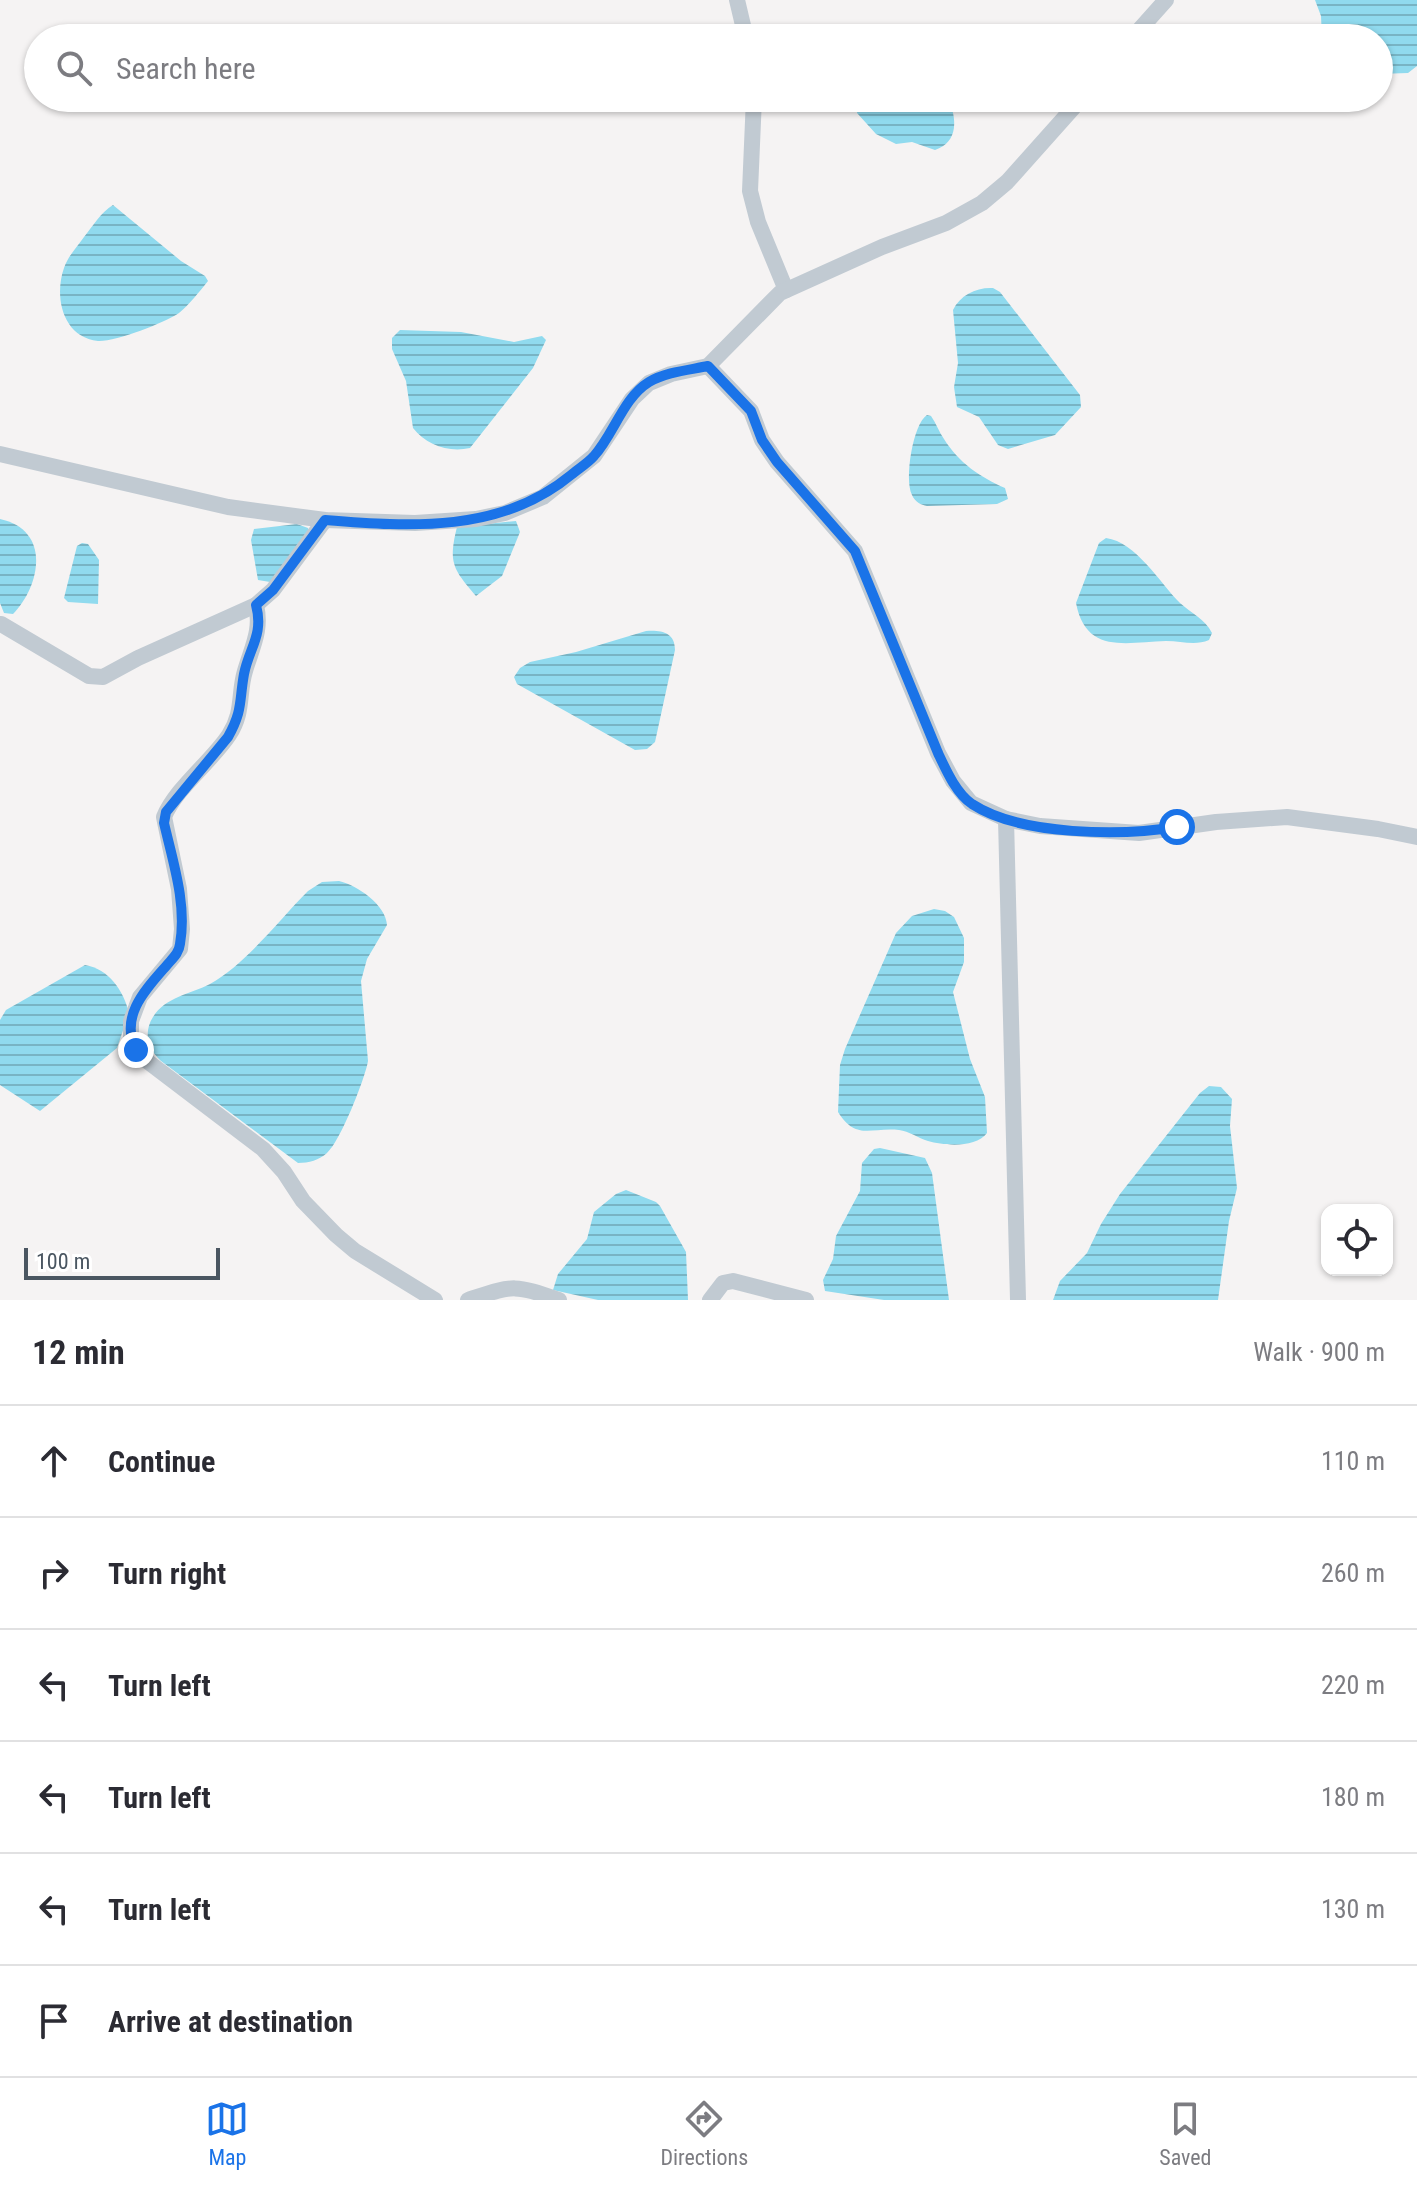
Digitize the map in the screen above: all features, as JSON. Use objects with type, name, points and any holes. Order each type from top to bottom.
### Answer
[{"type":"street","points":[[737,0],[743,24]]},
{"type":"street","points":[[1145,24],[1166,0]]},
{"type":"street","points":[[753,112],[750,191],[758,222],[786,290]]},
{"type":"street","points":[[0,454],[228,507],[325,520],[446,522],[490,517],[518,509],[554,489],[594,456],[632,399],[649,383],[671,374],[708,366],[780,293],[971,211],[1007,182],[1070,112]]},
{"type":"street","points":[[708,366],[751,411],[762,440],[777,462],[855,551],[938,753],[953,781],[971,803],[1006,819],[1075,830],[1139,833],[1216,822],[1287,817],[1417,837]]},
{"type":"street","points":[[0,613],[0,625],[94,678],[116,671],[256,605],[273,590],[325,520]]},
{"type":"street","points":[[256,605],[257,641],[244,673],[242,704],[235,723],[164,817],[179,889],[180,949],[140,997],[131,1021],[131,1041],[147,1061],[263,1149],[278,1164],[310,1209],[336,1235],[355,1251],[435,1300]]},
{"type":"street","points":[[1006,819],[1018,1300]]},
{"type":"street","points":[[710,1300],[723,1283],[733,1281],[806,1300]]},
{"type":"street","points":[[468,1300],[518,1287],[559,1300]]},
{"type":"water","points":[[1315,0],[1417,0],[1417,66],[1408,73],[1393,74],[1393,24],[1321,24]]},
{"type":"water","points":[[953,112],[954,128],[948,141],[935,150],[912,142],[896,144],[876,134],[857,113]]},
{"type":"water","points":[[113,205],[208,281],[187,306],[172,317],[127,335],[98,341],[86,338],[69,324],[61,302],[61,279],[73,252],[101,215]]},
{"type":"water","points":[[993,288],[1000,292],[1080,395],[1081,407],[1055,435],[1008,449],[998,445],[979,417],[957,407],[954,387],[958,363],[953,310],[970,293]]},
{"type":"water","points":[[400,330],[461,332],[514,342],[542,336],[546,340],[533,368],[470,448],[454,449],[431,443],[413,428],[406,381],[392,349],[392,338]]},
{"type":"water","points":[[927,415],[931,416],[956,455],[979,474],[1005,488],[1008,499],[997,504],[927,506],[915,500],[909,477],[911,452],[918,429]]},
{"type":"water","points":[[0,519],[16,525],[27,534],[34,546],[36,560],[30,588],[13,614],[4,613],[0,603]]},
{"type":"water","points":[[516,521],[520,532],[502,576],[476,596],[454,565],[457,527]]},
{"type":"water","points":[[297,524],[309,531],[270,582],[258,580],[251,540],[254,529]]},
{"type":"water","points":[[1106,538],[1127,547],[1147,564],[1180,603],[1206,624],[1212,633],[1209,640],[1193,643],[1123,643],[1110,642],[1089,631],[1081,620],[1076,603],[1099,543]]},
{"type":"water","points":[[88,544],[99,560],[98,604],[68,602],[64,598],[77,546]]},
{"type":"water","points":[[646,631],[666,633],[673,639],[675,650],[655,742],[647,749],[635,750],[517,684],[514,677],[520,668],[530,662]]},
{"type":"water","points":[[339,881],[354,887],[376,903],[387,925],[367,959],[361,981],[368,1061],[351,1110],[332,1147],[317,1159],[298,1163],[161,1061],[150,1046],[148,1029],[153,1017],[164,1005],[210,984],[236,965],[308,891],[322,882]]},
{"type":"water","points":[[934,909],[954,917],[964,938],[964,962],[953,992],[970,1059],[985,1097],[987,1133],[976,1141],[951,1145],[924,1140],[899,1130],[858,1130],[851,1127],[838,1112],[840,1065],[845,1049],[896,933],[912,916]]},
{"type":"water","points":[[85,965],[101,971],[114,982],[129,1013],[117,1048],[40,1111],[0,1085],[0,1020],[6,1010]]},
{"type":"water","points":[[1209,1086],[1221,1087],[1232,1099],[1230,1126],[1237,1188],[1218,1300],[1053,1300],[1060,1281],[1087,1253],[1120,1194],[1200,1093]]},
{"type":"water","points":[[874,1149],[925,1158],[932,1173],[949,1300],[884,1300],[825,1291],[823,1280],[833,1259],[836,1236],[860,1191],[862,1163]]},
{"type":"water","points":[[626,1190],[660,1206],[686,1252],[688,1300],[598,1300],[553,1290],[558,1274],[587,1239],[594,1212]]},
{"type":"route","points":[[136,1050],[129,1031],[140,997],[180,949],[179,889],[164,817],[190,780],[228,737],[235,723],[242,704],[244,673],[257,641],[259,625],[256,605],[273,590],[325,520],[446,522],[490,517],[518,509],[554,489],[594,456],[632,399],[649,383],[671,374],[708,366],[751,411],[762,440],[777,462],[855,551],[938,753],[953,781],[971,803],[1006,819],[1040,826],[1139,833],[1177,827]]}]
